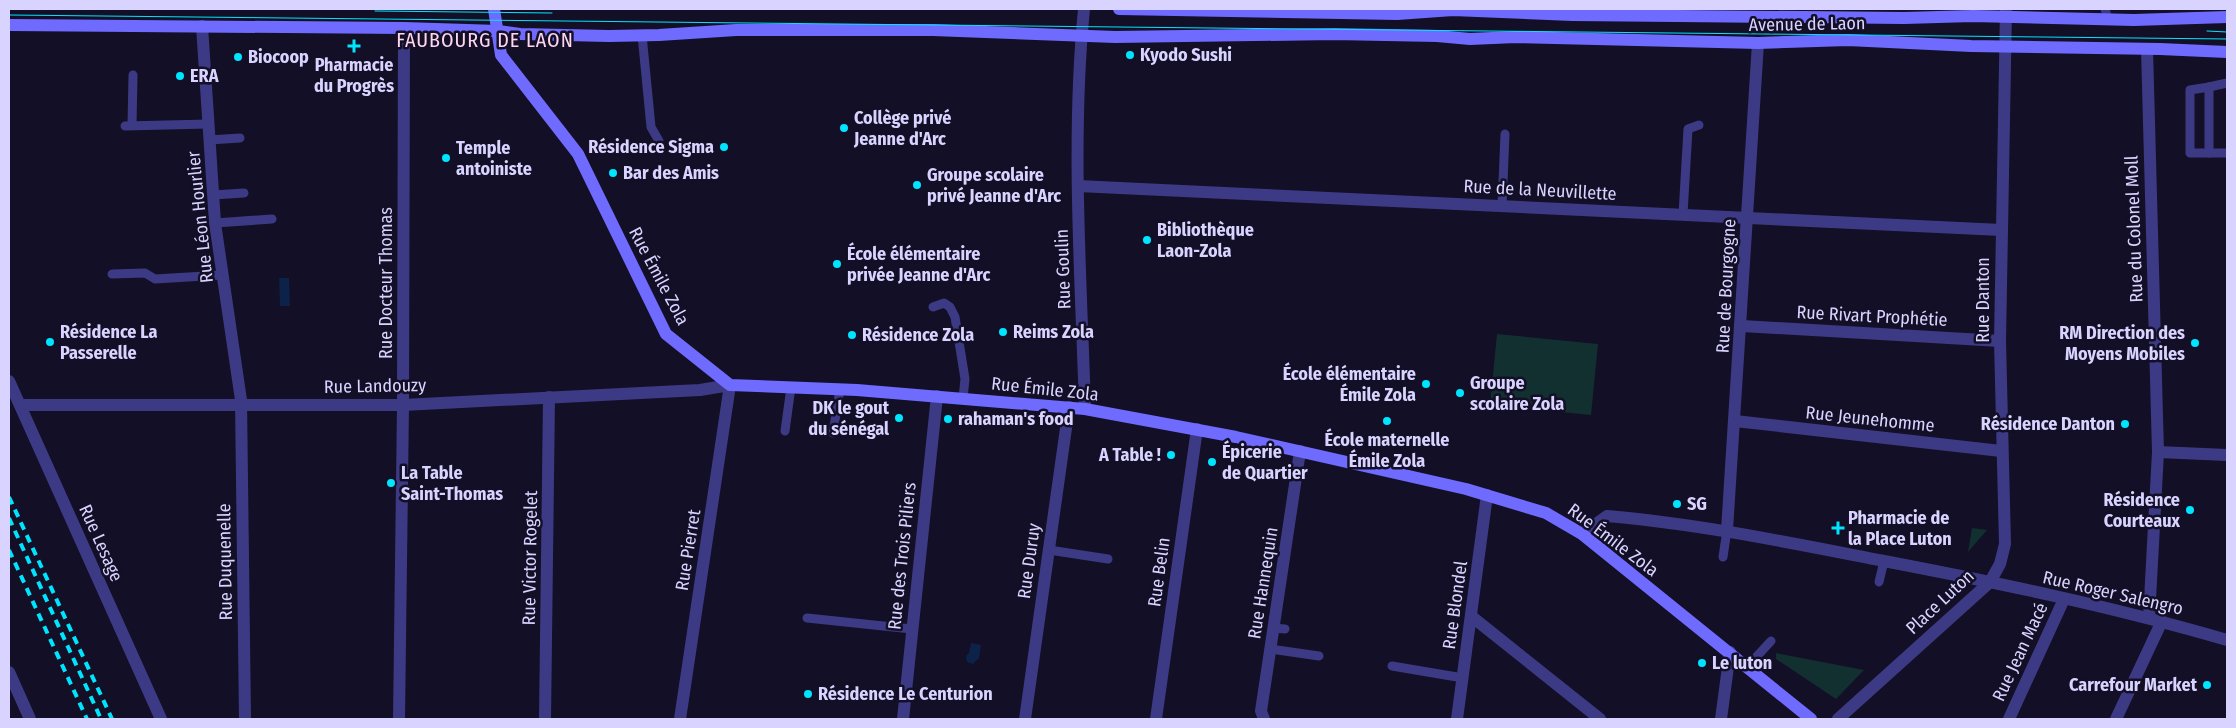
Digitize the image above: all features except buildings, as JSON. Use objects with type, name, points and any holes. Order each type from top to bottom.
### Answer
[{"type":"main road","name":"Rue Émile Zola","points":[[494,9],[502,55],[578,154],[666,334],[730,385],[840,389],[1085,409],[1197,429],[1300,451],[1487,495],[1546,513],[1582,534],[1811,719]]},
{"type":"main road","name":"Avenue de Laon","points":[[1119,9],[1397,14],[1442,10],[1582,15],[2007,13],[2227,17]]},
{"type":"main road","name":"Avenue de Laon","points":[[9,25],[404,28],[498,31],[520,34],[642,35],[736,30],[933,30],[1081,36],[1334,34],[1470,39],[1516,38],[1758,43],[1848,40],[2227,52]]},
{"type":"street","name":"Rue Goulin","points":[[1084,9],[1079,51],[1078,186],[1085,409]]},
{"type":"street","name":"Rue Danton","points":[[1990,582],[2000,564],[2005,544],[2001,451],[2000,341],[2007,13]]},
{"type":"street","name":"Rue Léon Hourlier","points":[[202,26],[215,223],[240,404]]},
{"type":"street","name":"Rue Docteur Thomas","points":[[400,719],[404,405],[404,28]]},
{"type":"street","name":"Rue de Bourgogne","points":[[1727,530],[1742,326],[1758,43]]},
{"type":"street","name":"Rue du Colonel Moll","points":[[2147,49],[2158,452],[2155,619]]},
{"type":"street","name":"Rue de la Neuvillette","points":[[1078,186],[2001,230]]},
{"type":"street","name":"Rue Rivart Prophétie","points":[[1742,326],[2000,341]]},
{"type":"street","name":"Rue Lesage","points":[[9,381],[161,719]]},
{"type":"street","name":"Rue Landouzy","points":[[20,405],[404,405],[700,390],[730,385]]},
{"type":"street","name":"Rue Pierret","points":[[680,719],[730,385]]},
{"type":"street","name":"Rue des Trois Piliers","points":[[903,719],[937,396]]},
{"type":"street","name":"Rue Victor Rogelet","points":[[545,719],[549,397]]},
{"type":"street","name":"Rue Duquenelle","points":[[240,404],[245,719]]},
{"type":"street","name":"Rue Duruy","points":[[1025,719],[1069,407]]},
{"type":"street","name":"Rue Jeunehomme","points":[[1735,421],[2001,451]]},
{"type":"street","name":"Rue Belin","points":[[1156,719],[1197,429]]},
{"type":"street","name":"Rue Hannequin","points":[[1264,719],[1261,711],[1270,649],[1279,628],[1300,451]]},
{"type":"street","points":[[2158,452],[2227,455]]},
{"type":"street","name":"Rue Blondel","points":[[1457,719],[1487,495]]},
{"type":"street","name":"Place Luton","points":[[1582,534],[1607,516],[1727,530],[1990,582]]},
{"type":"street","name":"Place Luton","points":[[1838,719],[1990,582]]},
{"type":"street","name":"Rue Roger Salengro","points":[[1990,582],[2155,619],[2227,640]]},
{"type":"street","name":"Rue Jean Macé","points":[[2009,719],[2064,599]]},
{"type":"street","points":[[1471,616],[1600,719]]},
{"type":"street","points":[[2116,719],[2155,619]]},
{"type":"street","points":[[1721,719],[1730,652]]},
{"type":"street","points":[[9,672],[30,719]]},
{"type":"lane","points":[[642,35],[651,127],[659,141]]},
{"type":"lane","points":[[133,75],[129,126],[208,124]]},
{"type":"lane","points":[[2227,82],[2190,90],[2190,153],[2227,153]]},
{"type":"lane","points":[[2209,87],[2209,153]]},
{"type":"lane","points":[[1684,214],[1688,128],[1699,125]]},
{"type":"lane","points":[[1502,206],[1505,134]]},
{"type":"lane","points":[[209,140],[240,138]]},
{"type":"lane","points":[[213,195],[244,193]]},
{"type":"lane","points":[[215,223],[272,219]]},
{"type":"lane","points":[[112,274],[145,273],[155,279],[222,275]]},
{"type":"lane","points":[[932,307],[944,303],[950,307],[955,317],[965,379],[963,398]]},
{"type":"lane","points":[[785,431],[791,387]]},
{"type":"lane","points":[[834,434],[840,389]]},
{"type":"lane","points":[[1723,557],[1727,530]]},
{"type":"lane","points":[[1049,550],[1108,559]]},
{"type":"lane","points":[[1879,582],[1884,561]]},
{"type":"lane","points":[[807,618],[912,629]]},
{"type":"lane","points":[[1747,667],[1771,641]]},
{"type":"lane","points":[[1270,649],[1318,656]]},
{"type":"lane","points":[[1392,666],[1463,678]]},
{"type":"green space","points":[[1497,334],[1598,344],[1591,415],[1490,405]]},
{"type":"green space","points":[[1972,528],[1987,530],[1968,552]]},
{"type":"green space","points":[[1776,653],[1864,670],[1836,699],[1776,659]]},
{"type":"water","points":[[279,278],[289,278],[290,306],[280,306]]},
{"type":"water","points":[[971,643],[981,645],[979,658],[973,664],[967,662],[966,656],[969,653]]},
{"type":"tram line","points":[[375,11],[552,13]]},
{"type":"tram line","points":[[9,15],[2227,39]]},
{"type":"tram line","points":[[2207,31],[2227,32]]},
{"type":"railway","points":[[9,497],[112,719]]},
{"type":"railway","points":[[9,518],[101,719]]},
{"type":"railway","points":[[9,550],[87,719]]},
{"type":"place","name":"Pharmacie du Progrès","points":[[354,46]]},
{"type":"place","name":"Kyodo Sushi","points":[[1130,55]]},
{"type":"place","name":"Biocoop","points":[[238,57]]},
{"type":"place","name":"ERA","points":[[180,76]]},
{"type":"place","name":"Collège privé Jeanne d'Arc","points":[[844,128]]},
{"type":"place","name":"Résidence Sigma","points":[[724,147]]},
{"type":"place","name":"Temple antoiniste","points":[[446,158]]},
{"type":"place","name":"Bar des Amis","points":[[613,173]]},
{"type":"place","name":"Groupe scolaire privé Jeanne d'Arc","points":[[917,185]]},
{"type":"place","name":"Bibliothèque Laon-Zola","points":[[1147,240]]},
{"type":"place","name":"École élémentaire privée Jeanne d'Arc","points":[[837,264]]},
{"type":"place","name":"Reims Zola","points":[[1003,332]]},
{"type":"place","name":"Résidence Zola","points":[[852,335]]},
{"type":"place","name":"Résidence La Passerelle","points":[[50,342]]},
{"type":"place","name":"RM Direction des Moyens Mobiles","points":[[2195,343]]},
{"type":"place","name":"École élémentaire Émile Zola","points":[[1426,384]]},
{"type":"place","name":"Groupe scolaire Zola","points":[[1460,393]]},
{"type":"place","name":"DK le gout du sénégal","points":[[899,418]]},
{"type":"place","name":"rahaman's food","points":[[948,419]]},
{"type":"place","name":"École maternelle Émile Zola","points":[[1387,421]]},
{"type":"place","name":"Résidence Danton","points":[[2125,424]]},
{"type":"place","name":"A Table !","points":[[1171,455]]},
{"type":"place","name":"Épicerie de Quartier","points":[[1212,462]]},
{"type":"place","name":"La Table Saint-Thomas","points":[[391,483]]},
{"type":"place","name":"SG","points":[[1677,504]]},
{"type":"place","name":"Résidence Courteaux","points":[[2190,510]]},
{"type":"place","name":"Pharmacie de la Place Luton","points":[[1838,528]]},
{"type":"place","name":"Le luton","points":[[1702,663]]},
{"type":"place","name":"Carrefour Market","points":[[2207,685]]},
{"type":"place","name":"Résidence Le Centurion","points":[[808,694]]},
{"type":"district","name":"FAUBOURG DE LAON","points":[[485,40]]}]
